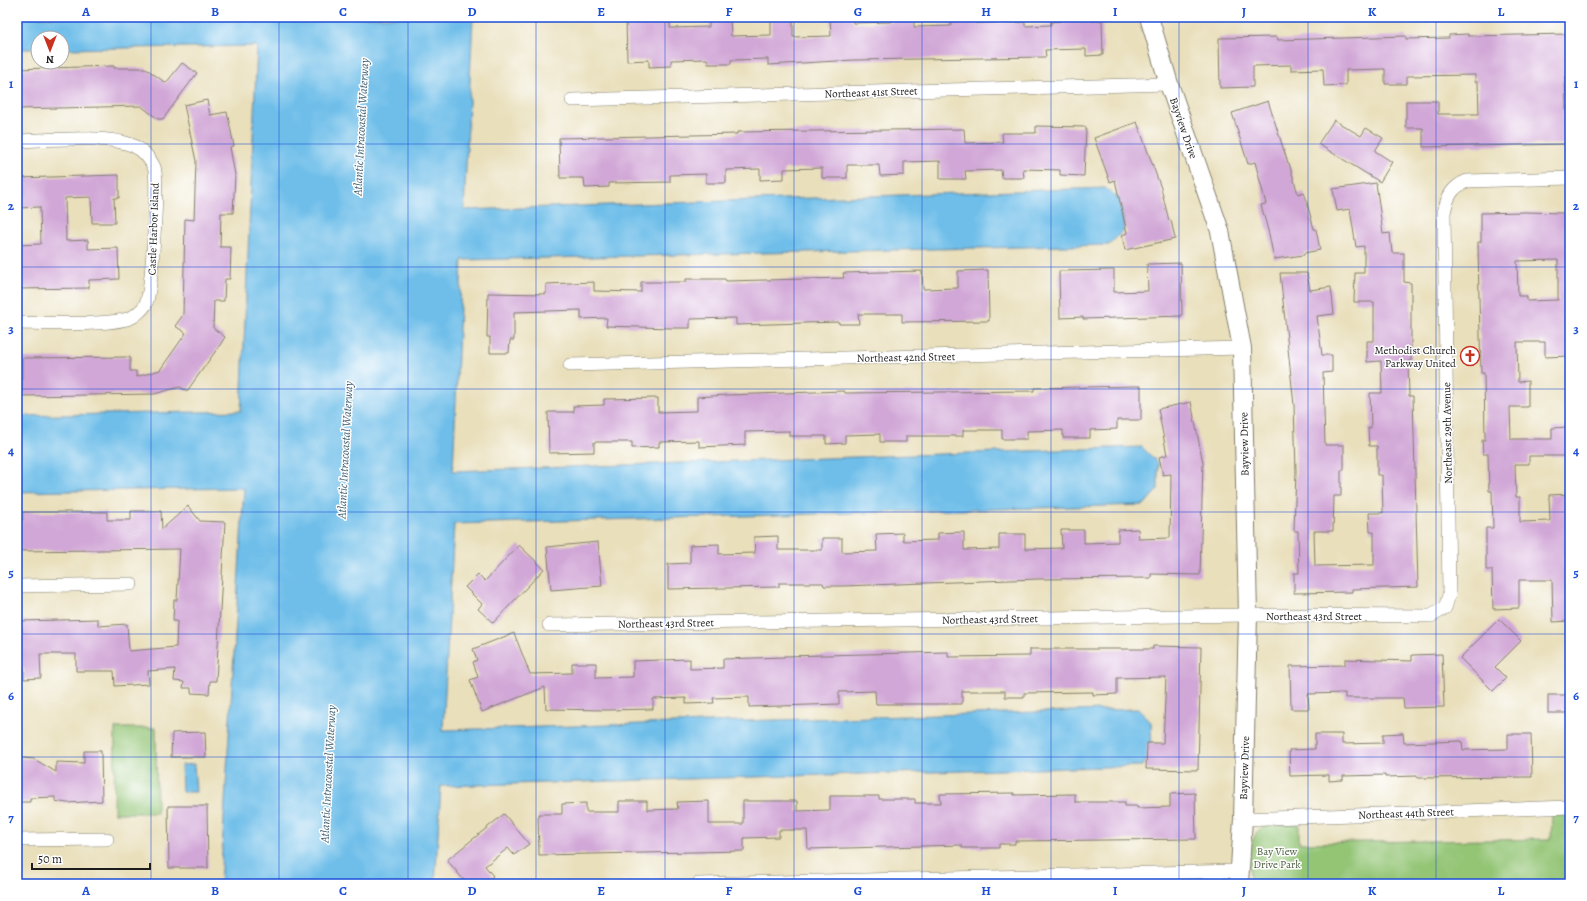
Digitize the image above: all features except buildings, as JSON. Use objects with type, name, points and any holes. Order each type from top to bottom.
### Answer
[{"type":"street","name":"Bayview Drive","points":[[1149,17],[1169,84],[1220,232],[1242,348],[1248,615],[1243,819],[1239,877]]},
{"type":"street","name":"Northeast 41st Street","points":[[572,100],[1169,84]]},
{"type":"street","name":"Castle Harbor Island","points":[[17,141],[114,140],[135,146],[148,156],[155,169],[156,190],[151,286],[146,304],[133,316],[116,321],[17,323]]},
{"type":"street","name":"Northeast 29th Avenue","points":[[1430,616],[1446,608],[1449,595],[1444,213],[1450,193],[1457,185],[1467,181],[1570,178]]},
{"type":"street","name":"Northeast 42nd Street","points":[[570,365],[1242,348]]},
{"type":"street","points":[[17,586],[131,584]]},
{"type":"street","name":"Northeast 43rd Street","points":[[550,625],[1248,615],[1430,616]]},
{"type":"street","name":"Northeast 44th Street","points":[[1243,819],[1570,807]]},
{"type":"street","points":[[17,840],[107,839]]},
{"type":"street","points":[[698,884],[1239,877]]},
{"type":"green space","points":[[115,728],[156,728],[157,813],[114,813]]},
{"type":"green space","name":"Bay View Drive Park","points":[[1552,815],[1570,815],[1570,884],[1250,884],[1249,859],[1252,842],[1255,835],[1260,830],[1268,826],[1299,824],[1299,843],[1551,839]]},
{"type":"water","name":"Atlantic Intracoastal Waterway","points":[[17,17],[473,17],[464,210],[1105,188],[1121,200],[1124,230],[1109,245],[462,260],[453,471],[1142,447],[1158,463],[1158,489],[1144,505],[454,524],[443,730],[1138,709],[1151,722],[1152,753],[1142,766],[441,786],[435,884],[220,884],[244,488],[17,492],[17,416],[241,411],[257,46],[70,49],[70,30],[30,30],[30,49],[17,49]]},
{"type":"water","points":[[194,764],[196,792],[182,792],[181,765]]},
{"type":"place","name":"Methodist Church Parkway United","points":[[1470,356]]}]
